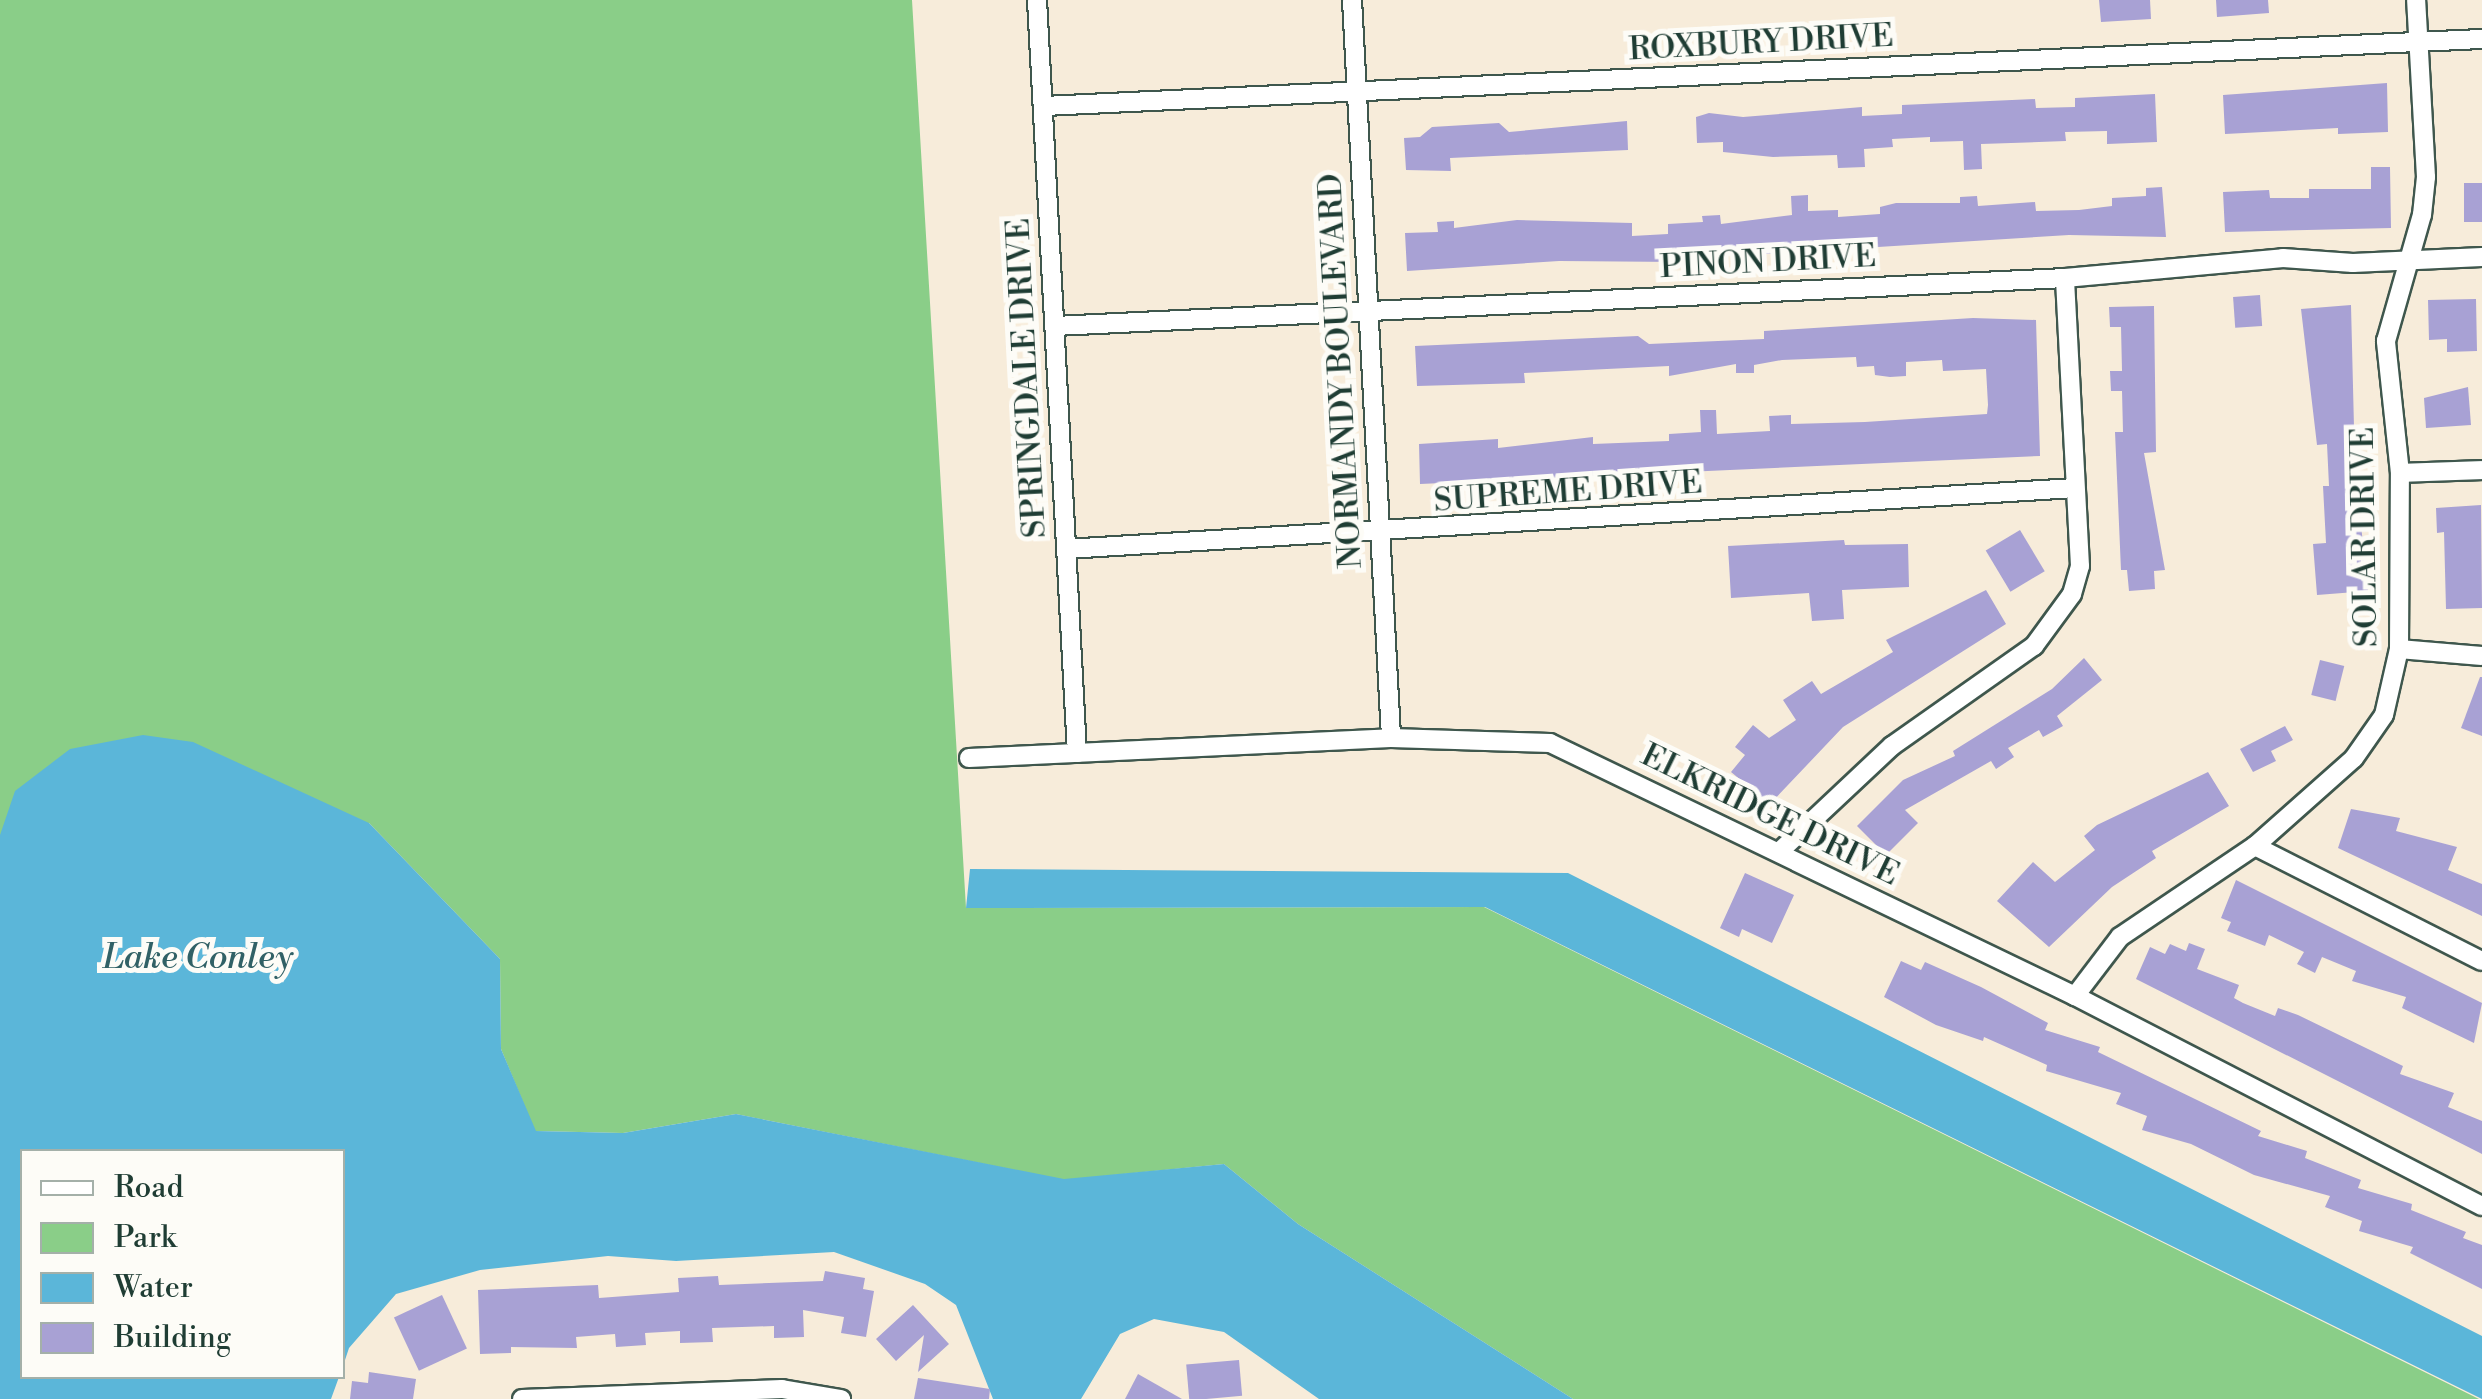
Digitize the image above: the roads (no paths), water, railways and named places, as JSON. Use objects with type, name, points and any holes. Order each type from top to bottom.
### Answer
[{"type":"street","name":"SPRINGDALE DRIVE","points":[[1038,0],[1077,753]]},
{"type":"street","name":"NORMANDY BOULEVARD","points":[[1352,0],[1391,738]]},
{"type":"street","name":"SOLAR DRIVE","points":[[2074,996],[2120,937],[2255,846],[2354,758],[2384,715],[2399,649],[2400,474],[2386,341],[2426,177],[2416,0]]},
{"type":"street","name":"ROXBURY DRIVE","points":[[1044,106],[2482,39]]},
{"type":"street","name":"PINON DRIVE","points":[[1056,326],[2065,278],[2266,259],[2482,257]]},
{"type":"street","points":[[1779,852],[1892,746],[2034,646],[2072,594],[2080,566],[2065,278]]},
{"type":"street","points":[[2400,474],[2482,470]]},
{"type":"street","name":"SUPREME DRIVE","points":[[1066,549],[1379,534],[2074,488]]},
{"type":"street","points":[[2399,649],[2482,656]]},
{"type":"street","name":"ELKRIDGE DRIVE","points":[[970,758],[1391,738],[1550,743],[2074,996],[2482,1206]]},
{"type":"street","points":[[2255,846],[2482,961]]},
{"type":"street","points":[[522,1399],[782,1389],[841,1399]]},
{"type":"water","name":"Lake Conley","points":[[143,735],[193,742],[369,823],[500,959],[501,1049],[536,1131],[623,1133],[736,1114],[1064,1179],[1224,1164],[1298,1224],[1573,1399],[1319,1399],[1224,1332],[1154,1319],[1120,1334],[1081,1399],[993,1399],[956,1305],[925,1284],[834,1252],[676,1261],[608,1256],[480,1270],[396,1294],[349,1348],[345,1360],[345,1149],[20,1149],[20,1379],[338,1379],[331,1399],[0,1399],[0,835],[15,791],[70,749]]},
{"type":"water","points":[[970,869],[1568,873],[2482,1336],[2482,1399],[1485,907],[966,908]]}]
